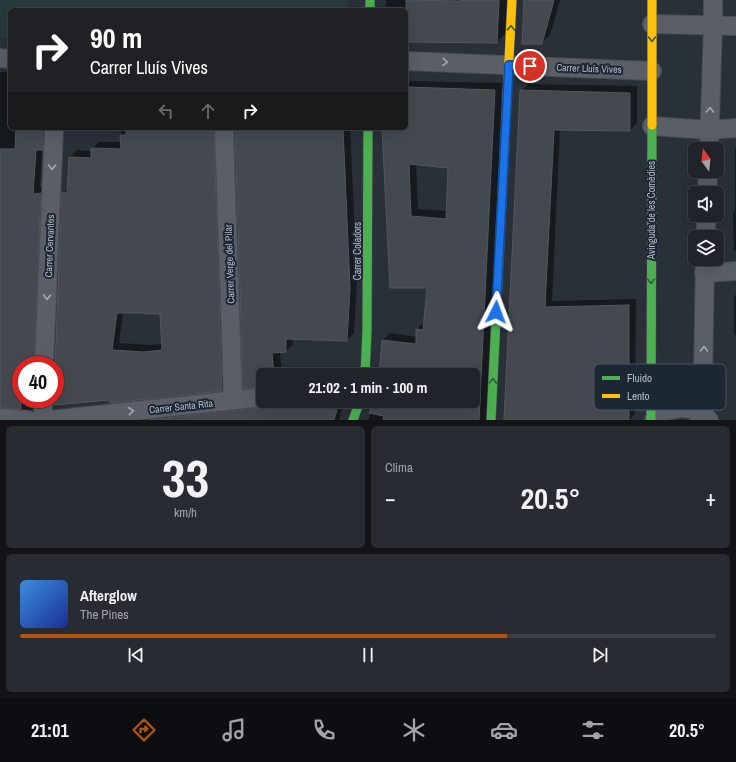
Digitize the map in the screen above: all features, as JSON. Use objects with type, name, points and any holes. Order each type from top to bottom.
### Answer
[{"type":"street","points":[[491,420],[512,0]]},
{"type":"street","name":"Avinguda de les Comèdies","points":[[652,0],[653,364]]},
{"type":"street","points":[[709,142],[714,25],[713,0]]},
{"type":"street","points":[[652,24],[736,26]]},
{"type":"street","name":"Carrer Lluís Vives","points":[[408,61],[652,71]]},
{"type":"street","points":[[652,126],[709,130],[736,128]]},
{"type":"street","name":"Carrer Cervantes","points":[[44,356],[54,130]]},
{"type":"street","name":"Carrer Verge del Pilar","points":[[224,130],[233,400]]},
{"type":"street","name":"Carrer Coladors","points":[[365,368],[367,330],[368,130]]},
{"type":"street","points":[[706,364],[705,266],[736,272]]},
{"type":"street","name":"Carrer Santa Rita","points":[[51,420],[256,398]]},
{"type":"street","points":[[43,408],[44,420]]},
{"type":"street","points":[[353,420],[357,408]]},
{"type":"street","name":"Avinguda de les Comèdies","points":[[653,410],[653,420]]},
{"type":"street","points":[[653,420],[665,411],[670,410]]},
{"type":"street","points":[[694,410],[706,418]]},
{"type":"street","points":[[0,418],[28,420]]},
{"type":"green space","points":[[0,0],[348,0],[348,8],[8,8],[8,38],[0,38]]},
{"type":"building","points":[[406,0],[499,0],[497,43],[408,42],[408,8],[406,8]]},
{"type":"building","points":[[524,0],[554,0],[542,44],[522,44]]},
{"type":"building","points":[[408,87],[495,90],[480,399],[480,368],[380,368],[382,340],[416,344],[416,329],[423,330],[427,288],[390,288],[382,130],[408,130]],"holes":[[[409,164],[448,168],[446,219],[411,216]]]},
{"type":"building","points":[[520,90],[630,93],[630,131],[554,130],[545,307],[629,305],[629,364],[594,364],[594,410],[629,410],[629,420],[504,420]]},
{"type":"building","points":[[16,130],[43,130],[43,150],[36,150],[33,194],[41,193],[34,356],[12,356],[12,408],[21,409],[0,408],[0,149],[15,149]]},
{"type":"building","points":[[126,130],[214,130],[222,391],[110,403],[109,400],[64,404],[64,356],[55,356],[62,193],[67,193],[69,157],[91,158],[91,148],[121,149],[120,135],[126,135]],"holes":[[[117,313],[160,314],[162,350],[144,352],[112,350]]]},
{"type":"building","points":[[235,130],[343,130],[350,288],[347,341],[286,339],[286,352],[272,353],[273,368],[256,368],[256,388],[243,389]]},
{"type":"building","points":[[256,408],[335,408],[337,410],[334,420],[148,420]]},
{"type":"building","points":[[371,408],[480,408],[479,420],[383,420],[384,416],[369,413]]},
{"type":"traffic: fast","points":[[370,0],[370,8]]},
{"type":"traffic: fast","points":[[491,420],[506,119]]},
{"type":"traffic: fast","points":[[651,364],[652,125]]},
{"type":"traffic: fast","points":[[365,368],[367,330],[368,130]]},
{"type":"traffic: fast","points":[[353,420],[357,408]]},
{"type":"traffic: fast","points":[[651,410],[651,420]]},
{"type":"traffic: slow","points":[[506,119],[512,0]]},
{"type":"traffic: slow","points":[[652,0],[652,125]]},
{"type":"route","points":[[496,312],[509,65],[530,66]]}]
